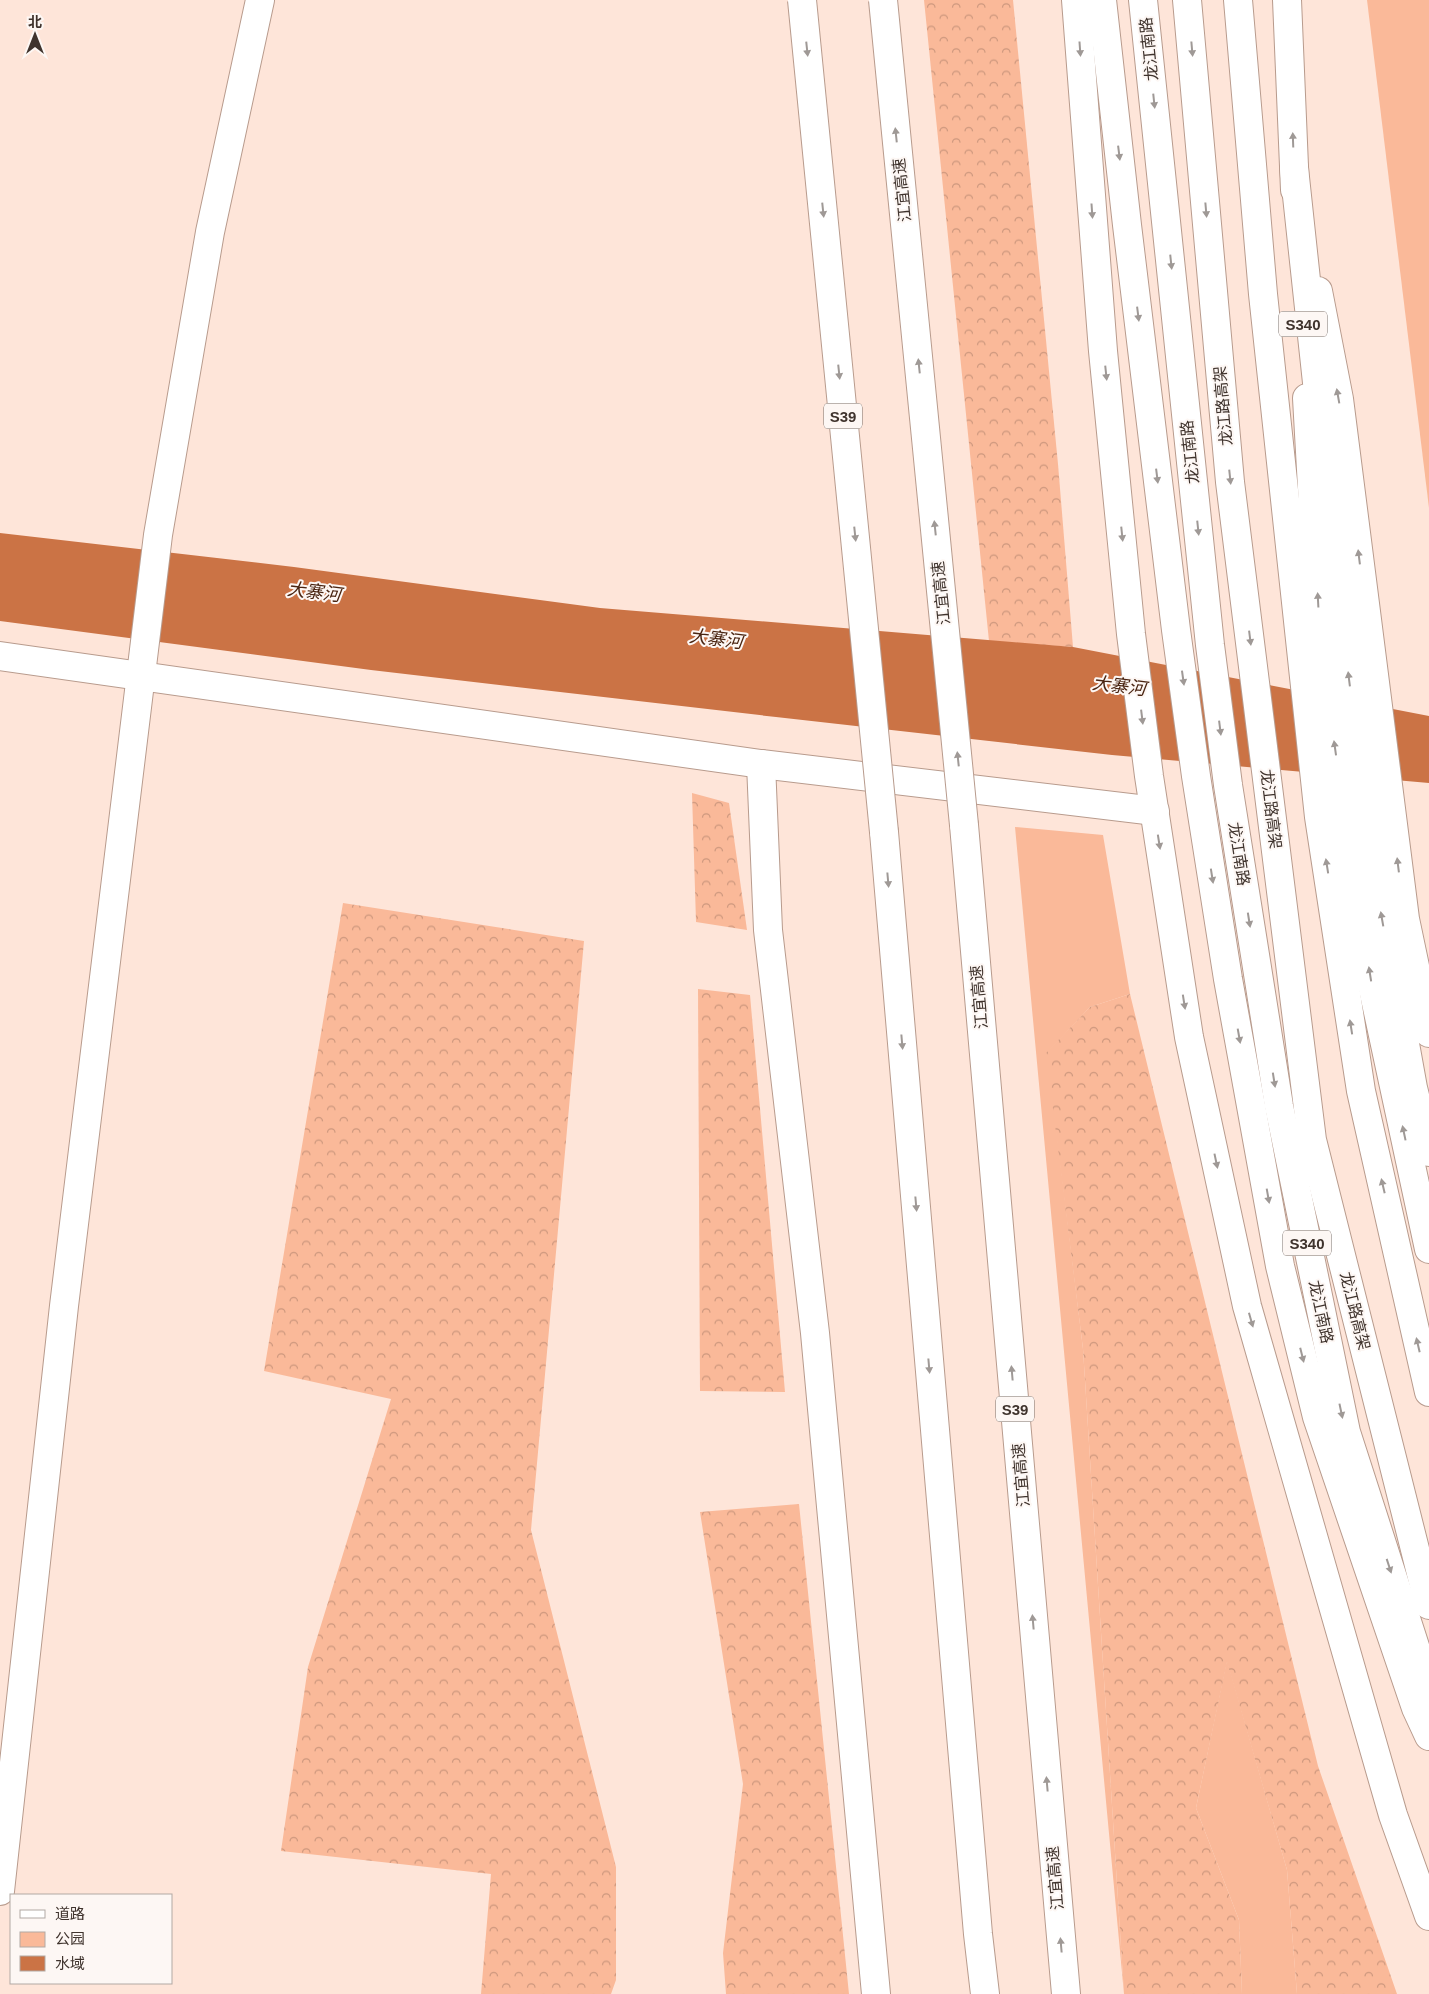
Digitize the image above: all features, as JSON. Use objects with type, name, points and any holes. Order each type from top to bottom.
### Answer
[{"type":"main road","points":[[0,1891],[64,1306],[158,535],[210,232],[260,0]]},
{"type":"main road","name":"S39","points":[[802,0],[884,832],[984,1994]]},
{"type":"main road","name":"江宜高速","points":[[883,0],[964,825],[1066,1994]]},
{"type":"main road","points":[[1076,0],[1103,342],[1132,634],[1150,776],[1189,1037],[1247,1306],[1392,1815],[1429,1916]]},
{"type":"main road","points":[[1102,0],[1176,630],[1196,776],[1228,979],[1280,1266],[1317,1417],[1416,1708],[1429,1736]]},
{"type":"main road","name":"龙江南路","points":[[1143,0],[1210,644],[1228,785],[1279,1106],[1346,1432],[1429,1690]]},
{"type":"main road","name":"龙江路高架","points":[[1187,0],[1230,482],[1312,1140],[1429,1605]]},
{"type":"main road","points":[[1238,0],[1263,294],[1319,817],[1361,1091],[1429,1392]]},
{"type":"main road","points":[[1287,0],[1294,168],[1333,651],[1352,797],[1372,984],[1429,1249]]},
{"type":"main road","points":[[1294,168],[1339,399],[1405,919],[1429,1033]]},
{"type":"main road","points":[[0,656],[143,663],[761,764],[1155,811]]},
{"type":"main road","points":[[761,764],[768,930],[815,1333],[876,1994]]},
{"type":"main road","points":[[1352,797],[1367,834],[1413,1088],[1429,1152]]},
{"type":"green space","points":[[924,0],[1013,0],[1058,464],[1073,647],[989,641]]},
{"type":"green space","points":[[1367,0],[1429,0],[1429,508]]},
{"type":"green space","points":[[692,793],[729,803],[747,930],[696,922]]},
{"type":"green space","points":[[1015,827],[1103,835],[1130,994],[1090,1007],[1047,1053],[1083,1349],[1124,1994]]},
{"type":"green space","points":[[343,903],[584,941],[531,1530],[616,1867],[616,1980],[611,1994],[481,1994],[491,1874],[281,1851],[308,1667],[391,1399],[264,1371]]},
{"type":"green space","points":[[698,989],[750,995],[785,1392],[700,1391]]},
{"type":"green space","points":[[1130,994],[1318,1766],[1397,1994],[1297,1994],[1287,1870],[1227,1662],[1196,1808],[1239,1920],[1242,1994],[1124,1994],[1083,1349],[1046,1053],[1090,1007]]},
{"type":"green space","points":[[799,1504],[849,1994],[726,1994],[723,1953],[743,1784],[700,1512]]},
{"type":"green space","points":[[1227,1660],[1287,1870],[1297,1994],[1242,1994],[1239,1920],[1196,1808]]},
{"type":"water","name":"大寨河","points":[[0,533],[294,567],[600,608],[1073,647],[1429,716],[1429,783],[1112,755],[776,717],[371,670],[0,621]]}]
